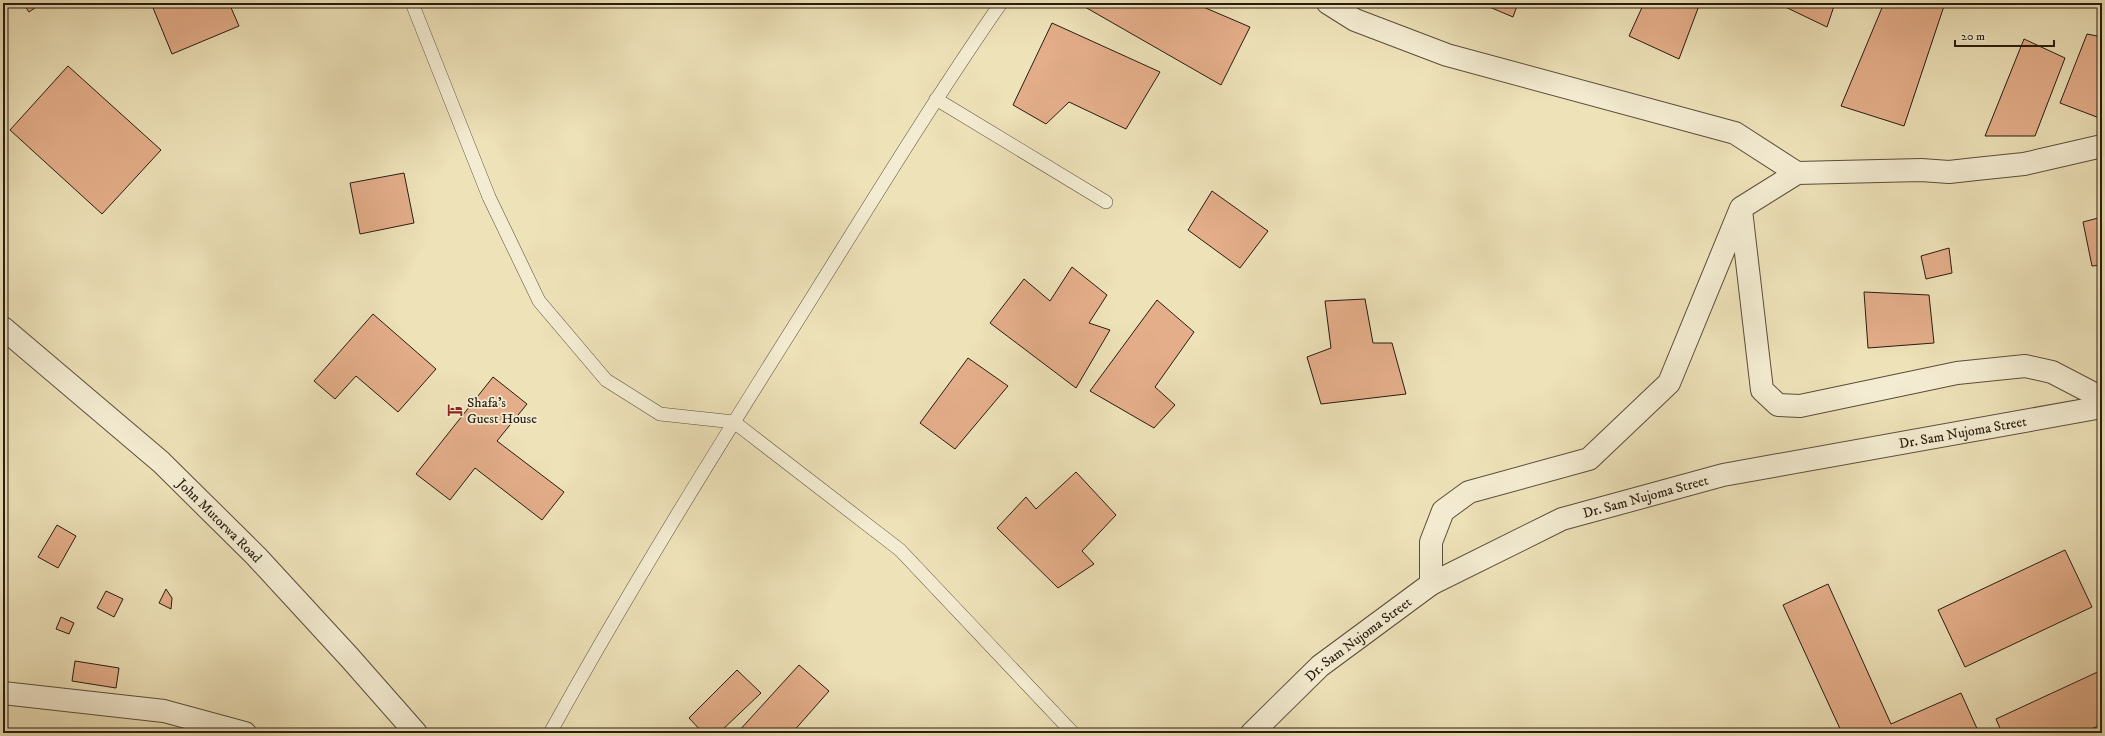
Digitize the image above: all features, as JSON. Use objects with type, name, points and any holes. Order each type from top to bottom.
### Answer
[{"type":"street","points":[[1328,3],[1354,20],[1447,55],[1735,133],[1796,173]]},
{"type":"street","points":[[1431,584],[1431,542],[1443,511],[1469,492],[1590,459],[1669,384],[1741,208],[1796,173],[1969,170],[2024,164],[2102,146]]},
{"type":"street","points":[[1741,208],[1762,390],[1778,405],[1800,406],[1957,373],[2025,366],[2052,372],[2102,398]]},
{"type":"street","name":"John Mutorwa Road","points":[[3,328],[161,462],[261,562],[416,733]]},
{"type":"street","name":"Dr. Sam Nujoma Street","points":[[1252,733],[1320,666],[1431,584],[1562,519],[1716,477],[2102,408]]},
{"type":"street","points":[[3,693],[164,711],[245,733]]},
{"type":"lane","points":[[412,3],[489,197],[539,301],[606,380],[660,414],[734,422],[900,550],[1073,733]]},
{"type":"lane","points":[[550,733],[594,653],[734,422],[936,99],[1001,3]]},
{"type":"lane","points":[[936,99],[1106,202]]},
{"type":"building","points":[[23,3],[42,3],[29,12]]},
{"type":"building","points":[[151,3],[229,3],[239,26],[172,54]]},
{"type":"building","points":[[1078,3],[1194,3],[1250,27],[1221,85]]},
{"type":"building","points":[[1480,3],[1518,3],[1513,17]]},
{"type":"building","points":[[1644,3],[1700,3],[1679,59],[1629,36]]},
{"type":"building","points":[[1777,3],[1835,3],[1827,27]]},
{"type":"building","points":[[1884,3],[1945,3],[1904,126],[1841,106]]},
{"type":"building","points":[[1052,23],[1160,72],[1126,129],[1069,102],[1046,124],[1013,105]]},
{"type":"building","points":[[2087,34],[2102,37],[2102,119],[2060,103]]},
{"type":"building","points":[[2024,39],[2065,58],[2035,136],[1985,136]]},
{"type":"building","points":[[68,66],[161,150],[102,214],[10,130]]},
{"type":"building","points":[[404,173],[414,223],[360,234],[350,183]]},
{"type":"building","points":[[1212,191],[1268,231],[1240,268],[1188,230]]},
{"type":"building","points":[[2102,217],[2102,265],[2092,266],[2083,222]]},
{"type":"building","points":[[1949,248],[1952,273],[1926,279],[1921,256]]},
{"type":"building","points":[[1072,267],[1107,295],[1089,323],[1110,330],[1076,388],[990,323],[1024,279],[1050,301]]},
{"type":"building","points":[[1864,292],[1929,295],[1934,343],[1868,348]]},
{"type":"building","points":[[1365,299],[1373,343],[1392,343],[1406,394],[1321,404],[1307,357],[1331,348],[1325,301]]},
{"type":"building","points":[[1157,300],[1194,332],[1155,387],[1175,405],[1154,428],[1090,391]]},
{"type":"building","points":[[373,314],[436,369],[398,412],[356,376],[335,399],[314,381]]},
{"type":"building","points":[[968,358],[1008,386],[955,449],[920,423]]},
{"type":"building","points":[[493,377],[527,404],[497,441],[564,492],[542,520],[475,468],[450,500],[416,474]]},
{"type":"building","points":[[1076,472],[1116,515],[1082,551],[1094,564],[1058,588],[997,528],[1026,497],[1036,509]]},
{"type":"building","points":[[57,525],[76,536],[58,568],[38,557]]},
{"type":"building","points":[[2065,550],[2092,607],[1965,667],[1938,610]]},
{"type":"building","points":[[1828,584],[1891,724],[1961,693],[1979,733],[1842,733],[1783,605]]},
{"type":"building","points":[[166,589],[172,598],[171,609],[159,603]]},
{"type":"building","points":[[106,591],[123,599],[114,617],[97,608]]},
{"type":"building","points":[[61,617],[74,623],[69,634],[56,629]]},
{"type":"building","points":[[75,661],[119,668],[116,688],[72,681]]},
{"type":"building","points":[[799,665],[829,691],[792,733],[737,733]]},
{"type":"building","points":[[737,670],[761,693],[719,733],[703,733],[689,718]]},
{"type":"building","points":[[2102,670],[2102,724],[2083,733],[2002,733],[1996,719]]},
{"type":"place","name":"Shafa's Guest House","points":[[455,410]]}]
